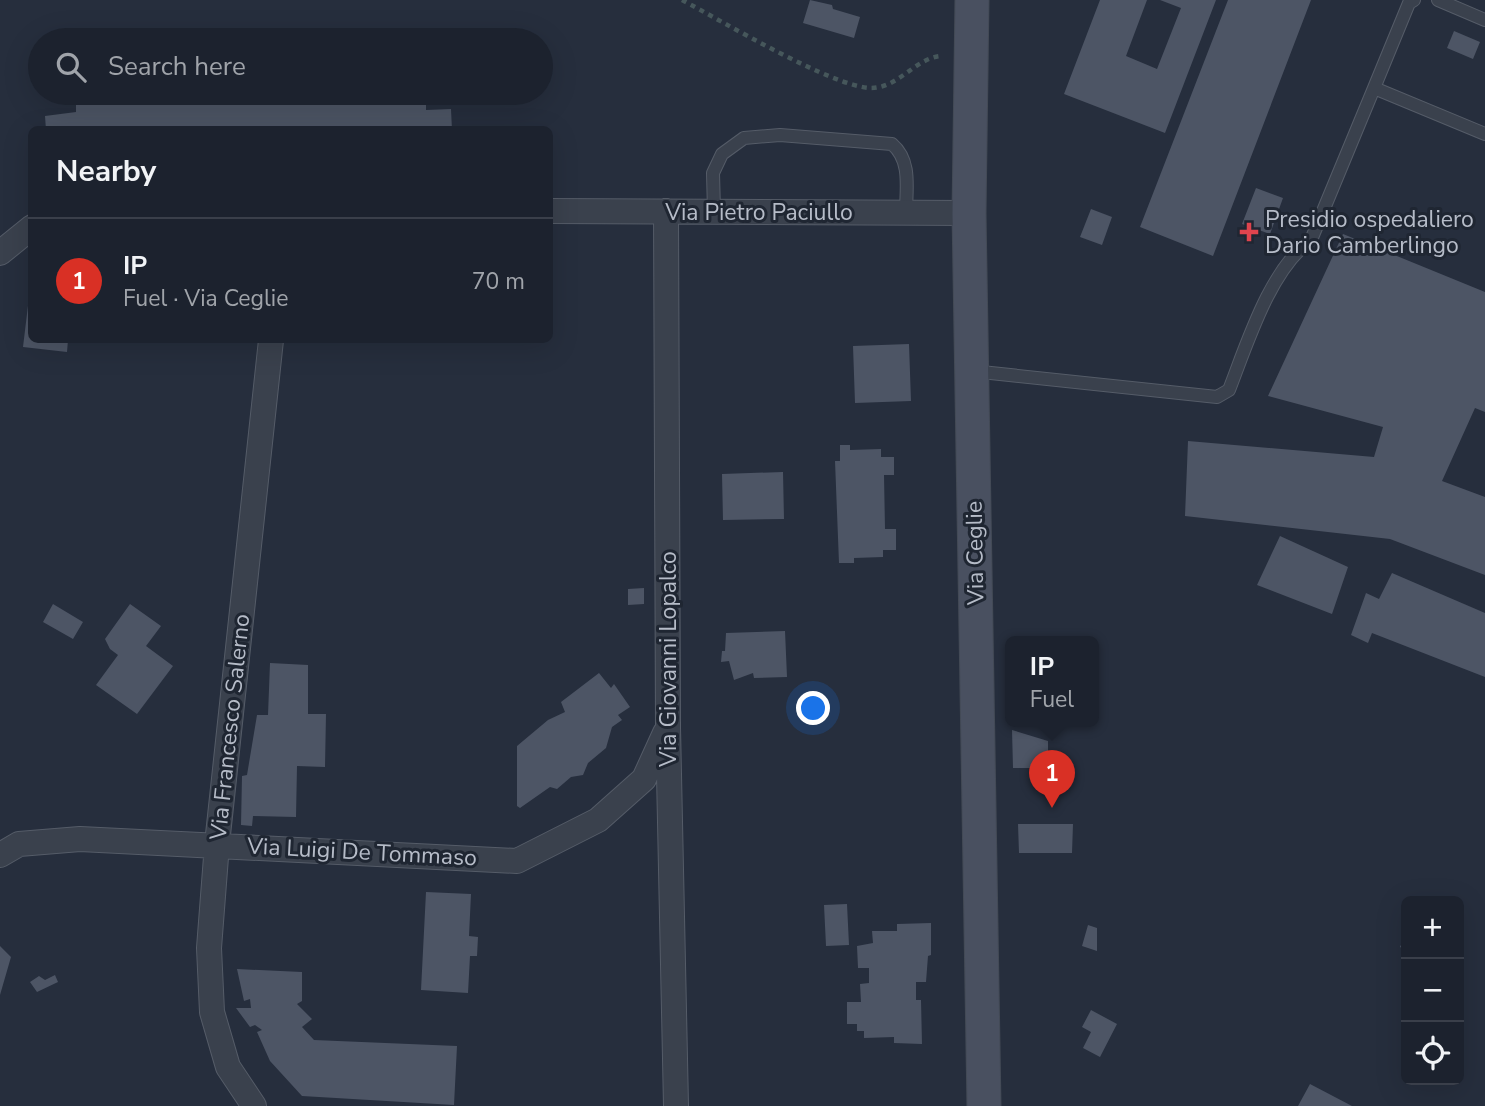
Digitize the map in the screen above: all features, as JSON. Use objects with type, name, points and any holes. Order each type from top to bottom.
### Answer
[{"type":"main road","name":"Via Ceglie","points":[[972,0],[969,213],[984,1106]]},
{"type":"street","name":"Via Pietro Paciullo","points":[[553,211],[969,213]]},
{"type":"street","name":"Via Giovanni Lopalco","points":[[666,211],[668,727],[676,1106]]},
{"type":"street","points":[[0,253],[28,230]]},
{"type":"street","name":"Via Francesco Salerno","points":[[254,1106],[228,1067],[212,1013],[209,948],[217,844],[271,343]]},
{"type":"street","name":"Via Luigi De Tommaso","points":[[0,855],[19,844],[80,839],[517,861],[598,820],[644,779],[668,727]]},
{"type":"lane","points":[[972,371],[1217,397],[1228,390],[1274,285],[1297,250],[1311,240],[1409,3],[1414,0]]},
{"type":"lane","points":[[1438,0],[1485,20]]},
{"type":"lane","points":[[1374,88],[1485,134]]},
{"type":"lane","points":[[714,211],[713,173],[722,154],[744,138],[780,135],[892,145],[902,153],[906,170],[906,213]]},
{"type":"path","points":[[682,0],[841,82],[872,88],[903,78],[930,57],[971,56]]},
{"type":"building","points":[[810,0],[832,5],[833,9],[860,17],[854,38],[803,23]]},
{"type":"building","points":[[1100,0],[1147,0],[1126,56],[1157,69],[1181,8],[1160,0],[1216,0],[1165,133],[1064,94]]},
{"type":"building","points":[[1228,0],[1311,0],[1213,256],[1140,227]]},
{"type":"building","points":[[1454,31],[1480,42],[1473,59],[1447,48]]},
{"type":"building","points":[[76,105],[426,105],[426,110],[451,109],[452,126],[46,126],[45,116],[76,112]]},
{"type":"building","points":[[1256,188],[1283,198],[1270,234],[1242,224]]},
{"type":"building","points":[[1091,209],[1112,217],[1102,245],[1080,237]]},
{"type":"building","points":[[1343,234],[1485,292],[1485,412],[1475,408],[1442,481],[1485,497],[1485,575],[1390,539],[1185,516],[1188,441],[1374,457],[1383,427],[1268,396]]},
{"type":"building","points":[[28,306],[28,343],[68,343],[67,352],[23,347]]},
{"type":"building","points":[[909,344],[911,401],[855,403],[853,346]]},
{"type":"building","points":[[840,445],[850,445],[850,450],[881,449],[881,457],[894,457],[894,475],[884,475],[885,529],[896,529],[896,550],[883,550],[883,557],[854,558],[854,563],[839,563],[835,461],[840,461]]},
{"type":"building","points":[[783,472],[784,519],[723,520],[722,474]]},
{"type":"building","points":[[1280,536],[1348,567],[1332,614],[1257,585]]},
{"type":"building","points":[[1392,573],[1485,613],[1485,677],[1372,633],[1368,643],[1351,635],[1366,593],[1379,599]]},
{"type":"building","points":[[644,588],[644,604],[628,605],[628,589]]},
{"type":"building","points":[[53,604],[83,622],[73,639],[43,622]]},
{"type":"building","points":[[130,604],[161,626],[146,646],[173,666],[137,714],[96,685],[118,655],[110,649],[105,639]]},
{"type":"building","points":[[785,631],[787,677],[754,678],[753,673],[734,680],[729,661],[721,662],[726,633]]},
{"type":"building","points":[[270,663],[308,665],[308,714],[326,714],[325,767],[297,766],[296,817],[253,816],[252,826],[241,825],[242,776],[247,775],[257,715],[268,715]]},
{"type":"building","points":[[599,673],[611,688],[614,684],[630,707],[618,715],[622,720],[612,727],[606,748],[588,763],[583,775],[571,777],[557,789],[550,787],[520,808],[517,806],[517,746],[548,720],[565,712],[561,702]]},
{"type":"building","points":[[1012,730],[1048,741],[1048,768],[1013,768]]},
{"type":"building","points":[[1018,824],[1073,824],[1072,853],[1019,853]]},
{"type":"building","points":[[426,892],[471,894],[469,936],[478,937],[477,956],[470,956],[468,993],[421,990]]},
{"type":"building","points":[[847,904],[849,945],[826,946],[824,905]]},
{"type":"building","points":[[931,923],[931,955],[928,956],[926,982],[916,982],[916,1000],[921,1000],[922,1044],[894,1043],[894,1037],[864,1038],[864,1031],[857,1031],[857,1024],[847,1024],[847,1002],[861,1002],[860,984],[869,983],[869,968],[858,968],[857,946],[873,943],[872,931],[897,931],[897,924]]},
{"type":"building","points":[[1088,925],[1097,928],[1097,951],[1082,946]]},
{"type":"building","points":[[0,946],[11,957],[0,995]]},
{"type":"building","points":[[237,969],[302,972],[302,1001],[297,1004],[312,1019],[302,1027],[314,1040],[457,1046],[454,1105],[302,1096],[270,1061],[257,1032],[262,1030],[255,1025],[250,1027],[236,1008],[251,1008],[250,999],[244,1001]]},
{"type":"building","points":[[55,975],[58,982],[37,992],[30,982],[39,976],[45,980]]},
{"type":"building","points":[[1091,1010],[1117,1024],[1100,1057],[1083,1048],[1091,1032],[1082,1027]]},
{"type":"building","points":[[1310,1084],[1352,1106],[1298,1106]]},
{"type":"place","name":"Presidio ospedaliero Dario Camberlingo","points":[[1249,232]]},
{"type":"place","name":"IP","points":[[1052,808]]}]
